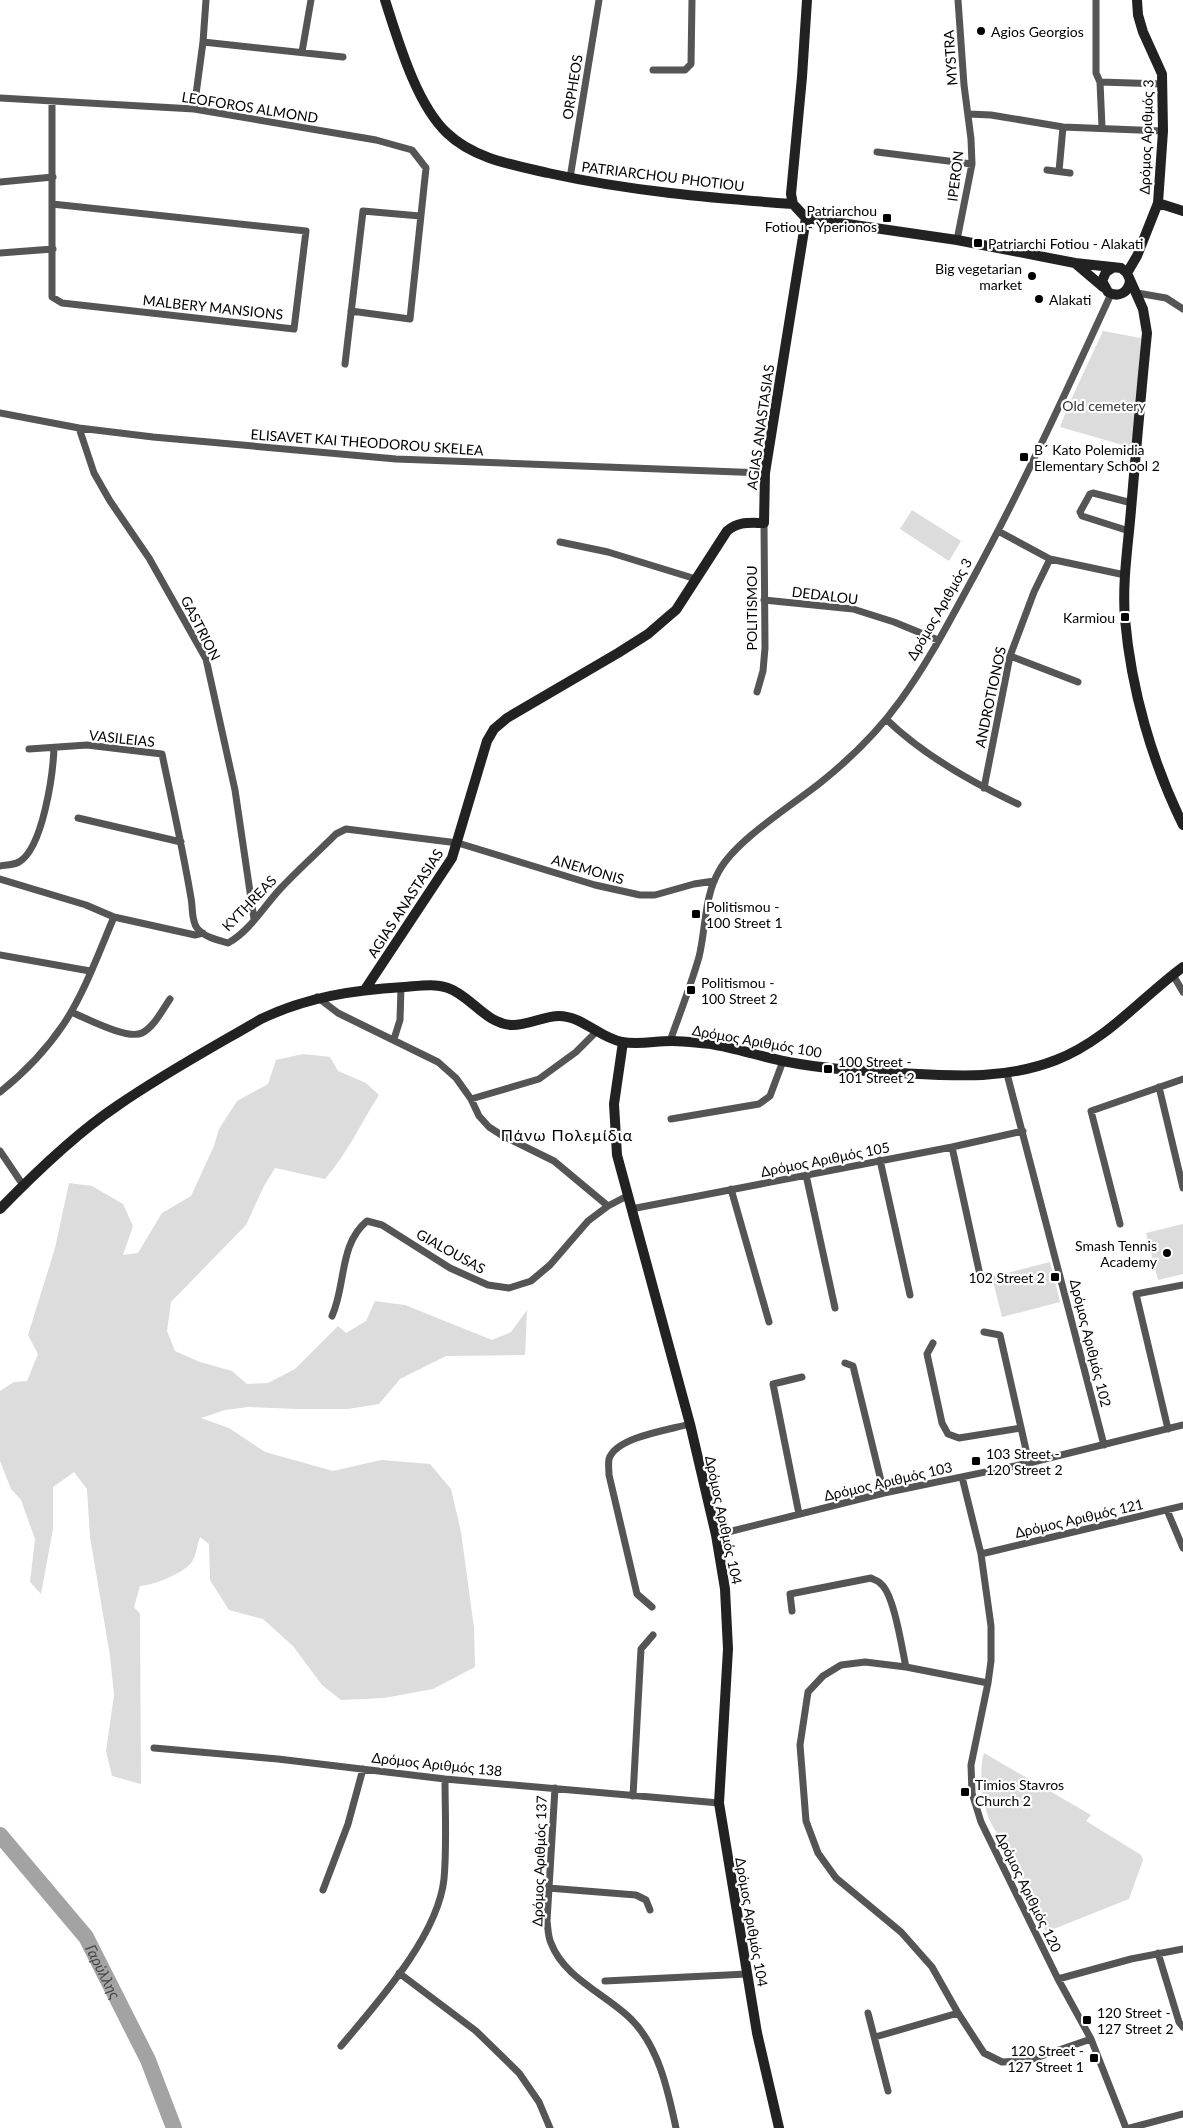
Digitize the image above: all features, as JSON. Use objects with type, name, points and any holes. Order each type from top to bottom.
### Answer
[{"type":"street","points":[[194,109],[203,42],[206,0]]},
{"type":"street","points":[[302,52],[311,0]]},
{"type":"street","name":"PATRIARCHOU PHOTIOU","points":[[385,0],[403,55],[425,103],[447,133],[474,152],[504,163],[570,178],[679,194],[793,204]]},
{"type":"street","name":"ORPHEOS","points":[[570,178],[599,0]]},
{"type":"street","points":[[653,70],[685,70],[689,68],[691,64],[692,0]]},
{"type":"street","points":[[807,0],[792,194],[793,204],[806,218],[957,240],[1075,263],[1121,268],[1129,277],[1143,309],[1146,333],[1125,576],[1125,617],[1129,655],[1144,719],[1167,792],[1183,826]]},
{"type":"street","name":"MYSTRA","points":[[958,0],[964,84],[969,114]]},
{"type":"street","points":[[1096,0],[1096,73],[1100,82],[1102,128]]},
{"type":"street","name":"Δρόμος Αριθμός 3","points":[[1129,277],[1158,203],[1163,132],[1162,74],[1148,45],[1138,15],[1137,0]]},
{"type":"street","points":[[203,42],[343,57]]},
{"type":"street","points":[[1100,82],[1163,84]]},
{"type":"street","name":"LEOFOROS ALMOND","points":[[0,98],[194,109],[376,140],[412,150],[426,168],[420,216]]},
{"type":"street","name":"MALBERY MANSIONS","points":[[52,101],[53,177],[52,204],[52,297],[62,303],[294,328],[306,231],[52,204]]},
{"type":"street","points":[[969,114],[991,115],[1062,127],[1163,132]]},
{"type":"street","name":"IPERON","points":[[957,240],[972,164],[969,114]]},
{"type":"street","points":[[1059,171],[1062,127]]},
{"type":"street","points":[[877,152],[972,164]]},
{"type":"street","points":[[1047,170],[1070,173]]},
{"type":"street","points":[[0,182],[53,177]]},
{"type":"street","points":[[1158,203],[1183,211]]},
{"type":"street","points":[[344,364],[363,210],[420,216],[410,319],[351,311]]},
{"type":"street","name":"AGIAS ANASTASIAS","points":[[366,988],[446,868],[458,843],[481,756],[494,729],[507,718],[648,634],[676,610],[727,532],[742,522],[764,523],[765,473],[806,218]]},
{"type":"street","points":[[0,253],[53,249]]},
{"type":"street","points":[[1075,263],[1107,291],[1138,298],[1166,298],[1183,309]]},
{"type":"street","points":[[1107,291],[1102,281],[1104,275],[1112,268]]},
{"type":"street","points":[[1122,294],[1128,288],[1129,277]]},
{"type":"street","name":"Δρόμος Αριθμός 3","points":[[714,881],[719,870],[748,839],[863,747],[900,701],[938,640],[1040,450],[1107,291]]},
{"type":"street","name":"ELISAVET KAI THEODOROU SKELEA","points":[[0,413],[79,428],[396,460],[765,473]]},
{"type":"street","name":"GASTRION","points":[[79,428],[94,473],[110,501],[149,558],[206,659],[235,790],[254,919]]},
{"type":"street","points":[[1129,531],[1082,516],[1080,512],[1090,494],[1093,493],[1132,503]]},
{"type":"street","name":"POLITISMOU","points":[[757,692],[763,671],[765,648],[764,523]]},
{"type":"street","points":[[998,531],[1050,559],[1125,576]]},
{"type":"street","points":[[560,542],[608,552],[696,579]]},
{"type":"street","name":"ANDROTIONOS","points":[[984,788],[1010,656],[1034,592],[1050,559]]},
{"type":"street","name":"DEDALOU","points":[[764,600],[853,609],[894,622],[938,640]]},
{"type":"street","points":[[1010,656],[1078,682]]},
{"type":"street","points":[[886,719],[903,735],[984,788],[1018,804]]},
{"type":"street","name":"VASILEIAS","points":[[29,749],[94,746],[162,754],[166,775]]},
{"type":"street","points":[[0,866],[20,862],[34,846],[47,796],[54,748]]},
{"type":"street","name":"KYTHREAS","points":[[166,775],[181,842],[193,907],[193,920],[197,928],[215,940],[228,943],[234,939],[306,863],[336,834],[346,829],[458,843]]},
{"type":"street","points":[[78,818],[181,842]]},
{"type":"street","name":"ANEMONIS","points":[[458,843],[595,885],[640,895],[655,895],[694,884],[714,881]]},
{"type":"street","points":[[0,879],[86,905],[114,917],[195,935],[203,932]]},
{"type":"street","points":[[670,1041],[699,957],[709,895],[714,881]]},
{"type":"street","points":[[0,1092],[18,1078],[48,1046],[71,1012],[114,917]]},
{"type":"street","points":[[0,955],[90,971]]},
{"type":"street","name":"Δρόμος Αριθμός 100","points":[[623,1042],[670,1041],[714,1045],[783,1061],[841,1070],[950,1075],[1008,1074],[1032,1069],[1074,1051],[1114,1025],[1183,967]]},
{"type":"street","points":[[1173,975],[1183,992]]},
{"type":"street","points":[[0,1209],[91,1125],[117,1106],[260,1019],[280,1009],[316,997],[366,988],[428,985],[449,988],[468,999],[489,1018],[499,1022],[522,1024],[559,1016],[582,1023],[596,1032],[623,1042]]},
{"type":"street","points":[[394,1040],[400,1020],[401,987]]},
{"type":"street","points":[[316,997],[338,1013],[438,1062],[456,1078],[471,1099],[479,1116],[489,1127],[503,1136],[549,1158],[608,1206]]},
{"type":"street","points":[[71,1012],[125,1034],[136,1034],[143,1032],[156,1019],[170,999]]},
{"type":"street","points":[[471,1099],[539,1079],[576,1052],[596,1032]]},
{"type":"street","name":"Δρόμος Αριθμός 104","points":[[623,1042],[614,1104],[617,1155],[630,1209],[690,1424],[716,1536],[725,1589],[728,1649],[719,1803],[757,2033],[780,2128]]},
{"type":"street","points":[[671,1119],[759,1104],[770,1096],[783,1061]]},
{"type":"street","name":"Δρόμος Αριθμός 102","points":[[1008,1074],[1104,1444]]},
{"type":"street","points":[[1120,1224],[1090,1111],[1183,1079]]},
{"type":"street","points":[[1159,1087],[1183,1188]]},
{"type":"street","name":"Δρόμος Αριθμός 105","points":[[630,1209],[952,1147],[1023,1131]]},
{"type":"street","points":[[952,1147],[980,1275]]},
{"type":"street","points":[[0,1151],[23,1186]]},
{"type":"street","points":[[880,1160],[910,1295]]},
{"type":"street","points":[[806,1175],[835,1308]]},
{"type":"street","points":[[731,1189],[769,1322]]},
{"type":"street","name":"GIALOUSAS","points":[[332,1316],[337,1306],[350,1244],[356,1230],[367,1221],[382,1224],[458,1271],[488,1285],[509,1288],[531,1281],[550,1265],[588,1221],[608,1206],[627,1196]]},
{"type":"street","points":[[1168,1429],[1136,1294],[1183,1286]]},
{"type":"street","points":[[984,1332],[1000,1335],[1029,1463]]},
{"type":"street","points":[[934,1343],[927,1354],[942,1423],[948,1434],[959,1438],[1021,1428]]},
{"type":"street","points":[[845,1363],[853,1366],[884,1493]]},
{"type":"street","points":[[799,1514],[772,1384],[802,1376]]},
{"type":"street","points":[[652,1607],[637,1594],[609,1475],[609,1460],[615,1449],[624,1442],[690,1424]]},
{"type":"street","name":"Δρόμος Αριθμός 103","points":[[716,1536],[884,1493],[1029,1463],[1183,1425]]},
{"type":"street","name":"Δρόμος Αριθμός 120","points":[[962,1477],[982,1554],[991,1626],[991,1661],[988,1683],[971,1765],[972,1793],[981,1822],[1058,1978],[1091,2039],[1126,2128]]},
{"type":"street","name":"Δρόμος Αριθμός 121","points":[[982,1554],[1183,1506]]},
{"type":"street","points":[[1167,1510],[1183,1548]]},
{"type":"street","points":[[792,1611],[790,1594],[871,1578],[882,1584],[890,1598],[906,1666]]},
{"type":"street","points":[[633,1796],[641,1649],[653,1635]]},
{"type":"street","points":[[988,1683],[906,1666],[865,1662],[841,1665],[823,1676],[808,1692],[800,1746],[806,1821],[818,1853],[836,1878],[901,1932],[932,1967],[984,2054],[1002,2062],[1027,2061],[1091,2039]]},
{"type":"street","name":"Δρόμος Αριθμός 138","points":[[154,1748],[445,1779],[719,1803]]},
{"type":"street","points":[[323,1890],[348,1824],[363,1769]]},
{"type":"street","points":[[341,2046],[400,1973],[426,1932],[436,1909],[444,1880],[445,1779]]},
{"type":"street","name":"Δρόμος Αριθμός 137","points":[[555,1788],[548,1888],[547,1921],[550,1942],[560,1961],[631,2020],[652,2047],[668,2092],[676,2128]]},
{"type":"street","points":[[548,1888],[636,1894],[646,1900],[650,1910]]},
{"type":"street","points":[[1058,1978],[1158,1953],[1183,1949]]},
{"type":"street","points":[[1158,1953],[1179,2022],[1183,2027]]},
{"type":"street","points":[[400,1973],[476,2031],[519,2073],[539,2102],[550,2128]]},
{"type":"street","points":[[605,1981],[747,1974]]},
{"type":"street","points":[[868,2013],[888,2091]]},
{"type":"street","points":[[875,2037],[958,2013]]},
{"type":"street","points":[[1130,2128],[1183,2114]]},
{"type":"green space","name":"Old cemetery","points":[[1103,331],[1141,338],[1133,448],[1060,427]]},
{"type":"green space","points":[[912,510],[961,541],[949,561],[900,529]]},
{"type":"green space","points":[[303,1054],[330,1057],[338,1071],[366,1083],[379,1095],[347,1149],[325,1179],[275,1168],[264,1186],[246,1225],[171,1302],[167,1331],[175,1351],[200,1362],[232,1371],[247,1384],[268,1383],[295,1369],[338,1326],[346,1333],[366,1321],[375,1301],[405,1305],[492,1340],[511,1332],[527,1310],[525,1355],[446,1356],[400,1379],[379,1404],[348,1409],[248,1407],[225,1410],[201,1418],[229,1428],[265,1452],[333,1471],[381,1460],[430,1464],[451,1489],[461,1532],[474,1628],[475,1667],[433,1689],[384,1698],[341,1700],[322,1685],[293,1646],[263,1619],[229,1610],[210,1580],[209,1544],[200,1537],[191,1563],[167,1578],[153,1584],[140,1586],[134,1607],[140,1614],[141,1784],[112,1776],[106,1751],[114,1695],[110,1656],[90,1537],[87,1489],[74,1472],[53,1487],[53,1529],[41,1594],[30,1582],[35,1539],[21,1500],[11,1489],[0,1461],[0,1391],[14,1382],[27,1381],[38,1354],[28,1335],[55,1248],[69,1183],[92,1186],[123,1204],[133,1226],[123,1255],[138,1253],[162,1213],[191,1196],[214,1146],[219,1129],[237,1101],[268,1084],[276,1060]]},
{"type":"green space","name":"Smash Tennis Academy","points":[[1183,1224],[1183,1274],[1158,1280],[1146,1233]]},
{"type":"green space","points":[[1050,1262],[1060,1302],[1002,1317],[992,1277]]},
{"type":"green space","points":[[984,1753],[1091,1815],[1086,1821],[1141,1855],[1143,1860],[1129,1899],[1046,1932],[1005,1839],[997,1833],[991,1824],[982,1787],[981,1774]]},
{"type":"waterway","name":"Γαρύλλης","points":[[0,1835],[86,1937],[148,2060],[174,2128]]},
{"type":"place","name":"Agios Georgios","points":[[981,31]]},
{"type":"place","name":"Patriarchou Fotiou - Yperionos","points":[[887,218]]},
{"type":"place","name":"Patriarchi Fotiou - Alakati","points":[[978,243]]},
{"type":"place","name":"Big vegetarian market","points":[[1032,276]]},
{"type":"place","name":"Alakati","points":[[1039,299]]},
{"type":"place","name":"B´ Kato Polemidia Elementary School 2","points":[[1024,457]]},
{"type":"place","name":"Karmiou","points":[[1125,617]]},
{"type":"place","name":"Politismou - 100 Street 1","points":[[696,914]]},
{"type":"place","name":"Politismou - 100 Street 2","points":[[691,990]]},
{"type":"place","name":"100 Street - 101 Street 2","points":[[828,1069]]},
{"type":"place","name":"Smash Tennis Academy","points":[[1167,1253]]},
{"type":"place","name":"102 Street 2","points":[[1055,1277]]},
{"type":"place","name":"103 Street - 120 Street 2","points":[[976,1461]]},
{"type":"place","name":"Timios Stavros Church 2","points":[[965,1792]]},
{"type":"place","name":"120 Street - 127 Street 2","points":[[1087,2020]]},
{"type":"place","name":"120 Street - 127 Street 1","points":[[1094,2058]]},
{"type":"district","name":"Πάνω Πολεμίδια","points":[[567,1134]]}]
